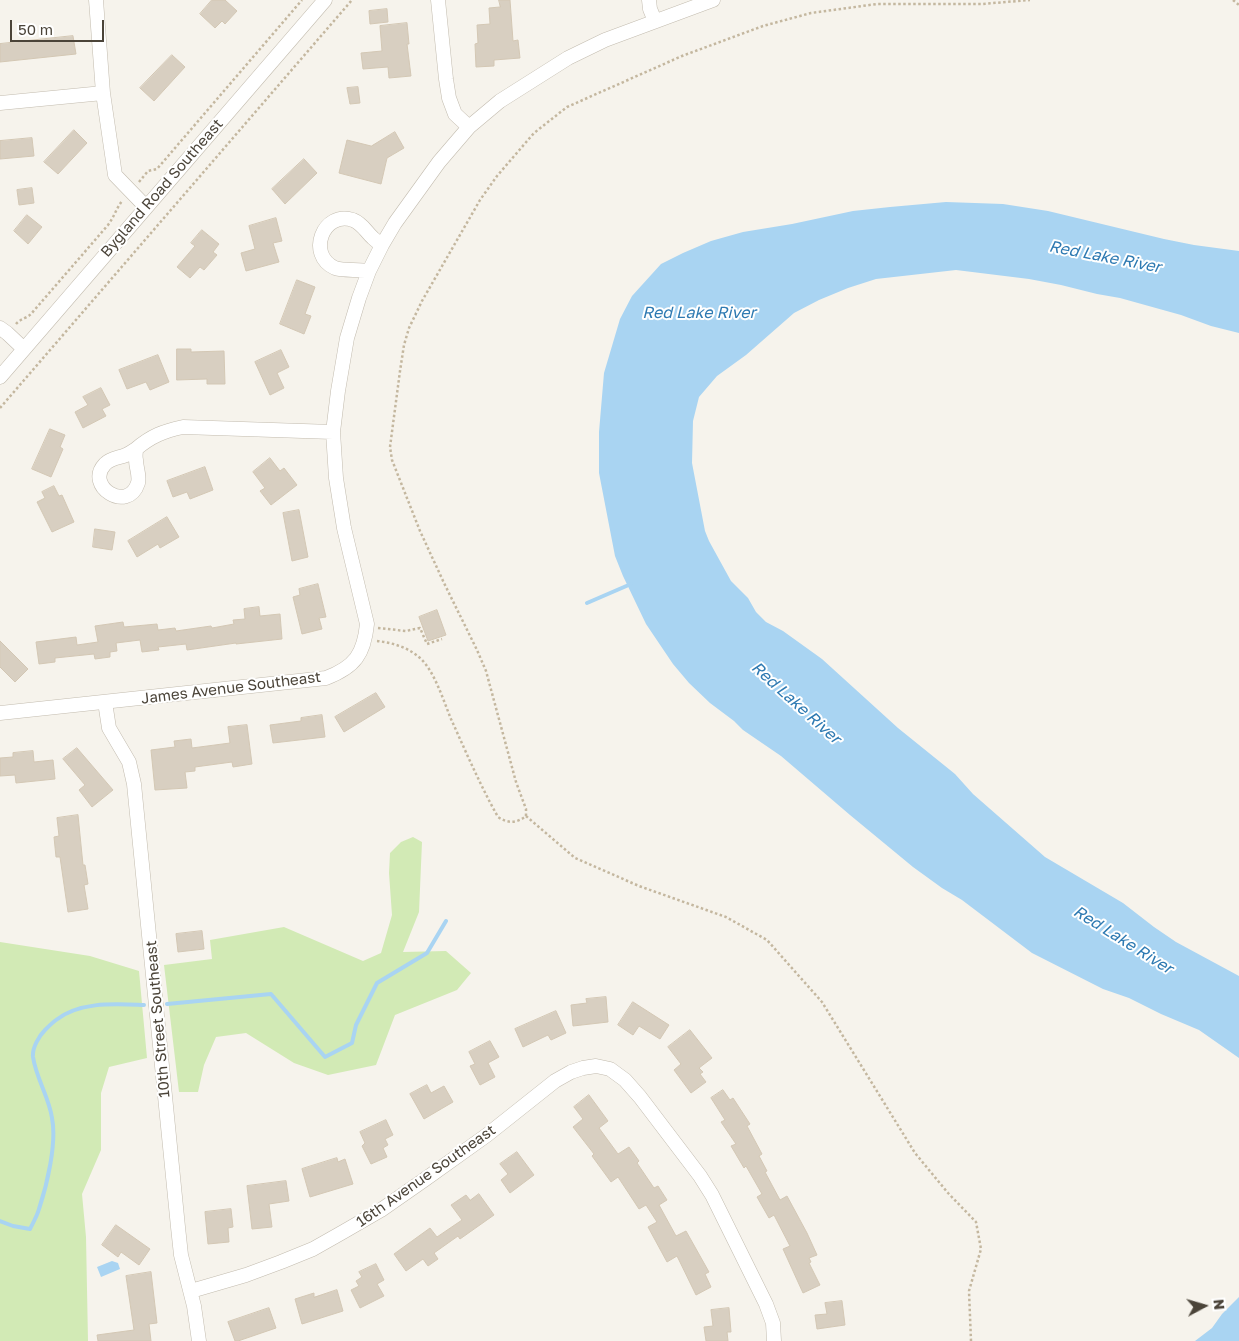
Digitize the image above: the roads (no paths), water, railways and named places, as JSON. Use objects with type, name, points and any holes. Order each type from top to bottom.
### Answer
[{"type":"street","points":[[96,0],[103,93],[115,175],[146,207]]},
{"type":"street","name":"Bygland Road Southeast","points":[[0,377],[324,0]]},
{"type":"street","points":[[438,0],[449,98],[455,114],[469,127]]},
{"type":"street","points":[[649,0],[650,9],[655,21]]},
{"type":"street","points":[[136,449],[146,440],[158,434],[183,427],[333,432],[347,338],[369,272],[395,223],[439,162],[469,127],[500,101],[568,58],[605,40],[713,0]]},
{"type":"street","points":[[0,103],[103,93]]},
{"type":"street","points":[[369,272],[343,270],[335,268],[328,263],[320,248],[323,232],[328,225],[335,221],[351,220],[359,223],[372,238],[382,245]]},
{"type":"street","points":[[4,331],[24,349]]},
{"type":"street","name":"James Avenue Southeast","points":[[0,713],[326,678],[349,667],[362,651],[366,633],[363,605],[344,528],[336,478],[333,432]]},
{"type":"street","name":"10th Street Southeast","points":[[105,702],[109,728],[129,762],[134,784],[181,1255],[191,1291],[199,1341]]},
{"type":"street","name":"16th Avenue Southeast","points":[[191,1291],[281,1262],[343,1232],[381,1210],[424,1180],[494,1130],[555,1081],[571,1072],[596,1066],[610,1069],[625,1080],[700,1176],[724,1218],[766,1304],[773,1323],[774,1341]]},
{"type":"water","name":"Red Lake River","points":[[946,202],[1003,204],[1048,211],[1164,239],[1239,251],[1239,333],[1120,298],[1029,279],[956,270],[876,279],[848,288],[794,313],[746,355],[717,376],[699,397],[693,421],[692,463],[705,531],[731,581],[748,598],[756,612],[766,622],[783,631],[822,659],[898,728],[955,774],[973,794],[1045,857],[1123,903],[1176,942],[1239,976],[1239,1058],[1199,1030],[1129,998],[1103,989],[1032,953],[962,900],[913,867],[781,756],[743,730],[710,703],[689,683],[673,664],[646,624],[615,556],[599,473],[599,432],[604,373],[620,319],[632,296],[661,264],[711,241],[743,232],[853,211]]},
{"type":"water","points":[[112,1261],[118,1263],[120,1269],[101,1277],[97,1267]]},
{"type":"water","points":[[1239,1297],[1239,1341],[1195,1341],[1212,1328],[1222,1314]]},
{"type":"waterway","points":[[587,603],[631,584]]},
{"type":"waterway","points":[[167,1004],[271,994],[325,1057],[352,1043],[356,1025],[377,983],[427,953],[446,921]]},
{"type":"waterway","points":[[0,1221],[30,1229],[38,1212],[48,1176],[53,1139],[52,1118],[33,1057],[40,1035],[56,1020],[76,1010],[99,1005],[144,1005]]}]
